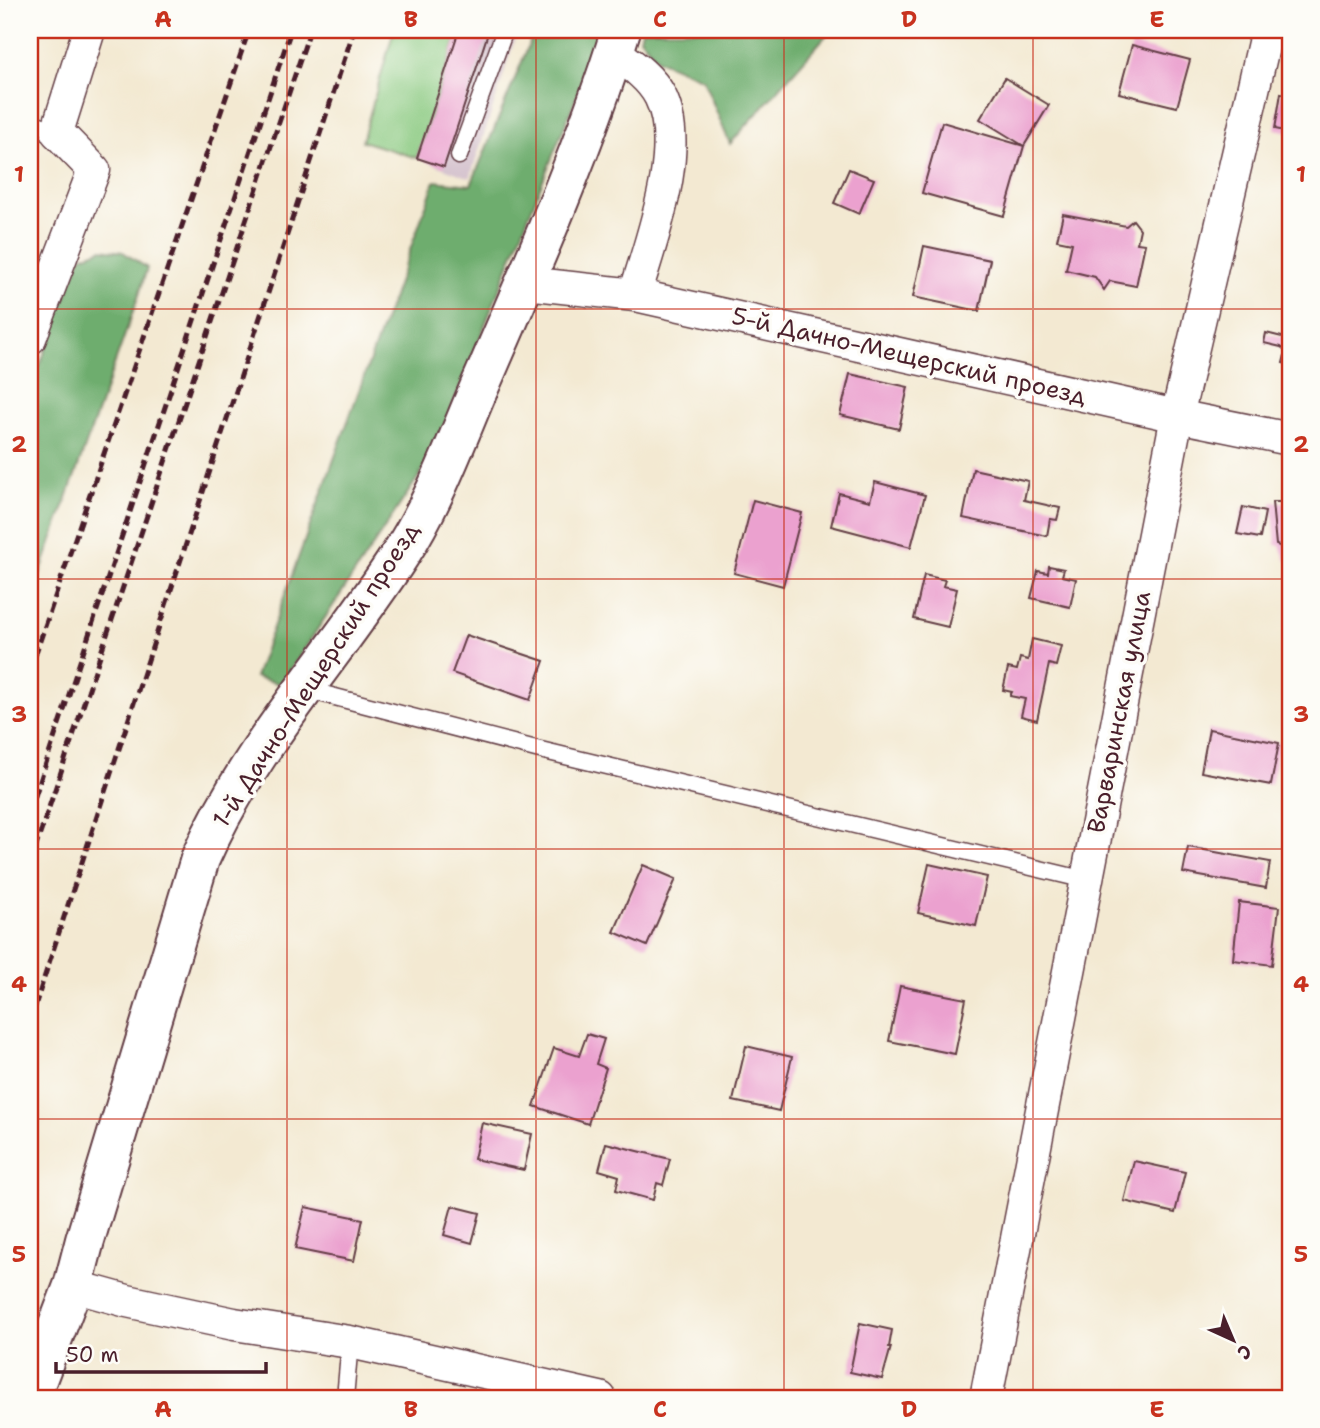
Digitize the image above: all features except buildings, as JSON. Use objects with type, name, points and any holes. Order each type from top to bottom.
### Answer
[{"type":"street","points":[[30,338],[94,170],[43,127],[89,30]]},
{"type":"street","name":"Варваринская улица","points":[[986,1398],[1177,416],[1267,30]]},
{"type":"street","points":[[618,41],[660,97],[670,132],[665,188],[635,295]]},
{"type":"street","name":"1-й Дачно-Мещерский проезд","points":[[33,1398],[73,1286],[200,859],[228,803],[304,689],[401,553],[442,477],[526,283],[618,41]]},
{"type":"street","name":"5-й Дачно-Мещерский проезд","points":[[526,283],[635,295],[1290,439]]},
{"type":"street","points":[[73,1286],[127,1301],[234,1324],[349,1342],[600,1398]]},
{"type":"lane","points":[[459,156],[505,30]]},
{"type":"lane","points":[[304,689],[536,749],[1086,880]]},
{"type":"lane","points":[[345,1398],[349,1342]]},
{"type":"shaded area","points":[[459,30],[518,30],[470,178],[417,158]]},
{"type":"green space","points":[[394,30],[459,30],[417,158],[362,141]]},
{"type":"green space","points":[[535,30],[603,30],[433,455],[281,684],[255,677],[435,181],[471,185]]},
{"type":"green space","points":[[642,30],[831,30],[730,144],[703,79],[658,60],[640,38]]},
{"type":"green space","points":[[102,249],[123,252],[147,268],[30,602],[30,391],[81,257]]},
{"type":"railway","points":[[30,670],[249,30]]},
{"type":"railway","points":[[30,811],[291,30]]},
{"type":"railway","points":[[30,864],[310,30]]},
{"type":"railway","points":[[30,1021],[354,30]]}]
